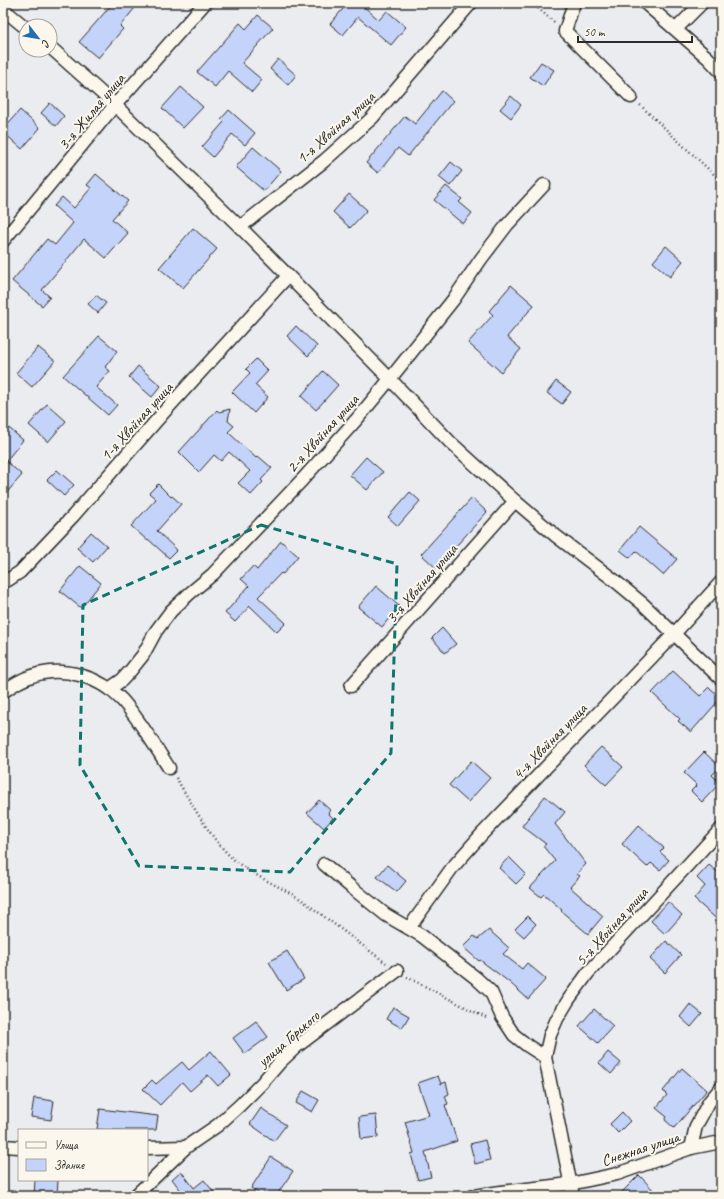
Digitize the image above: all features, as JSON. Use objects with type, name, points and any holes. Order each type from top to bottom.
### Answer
[{"type":"street","name":"3-я Жилая улица","points":[[3,241],[115,106],[206,3]]},
{"type":"street","name":"1-я Хвойная улица","points":[[240,227],[324,161],[372,118],[472,3]]},
{"type":"street","points":[[574,3],[565,31],[631,97]]},
{"type":"street","points":[[645,3],[676,29],[721,72]]},
{"type":"street","points":[[676,29],[702,3]]},
{"type":"street","points":[[3,9],[18,21]]},
{"type":"street","points":[[58,54],[115,106],[240,227],[450,442],[556,536],[643,604],[721,679]]},
{"type":"street","name":"2-я Хвойная улица","points":[[110,688],[122,680],[143,655],[156,631],[171,611],[213,574],[357,420],[453,300],[507,224],[544,184]]},
{"type":"street","name":"1-я Хвойная улица","points":[[3,582],[20,572],[73,516],[164,412],[288,276]]},
{"type":"street","name":"3-я Хвойная улица","points":[[351,686],[515,501]]},
{"type":"street","name":"4-я Хвойная улица","points":[[409,928],[452,868],[482,834],[674,634],[721,582]]},
{"type":"street","points":[[3,692],[11,686],[32,676],[48,672],[70,672],[97,681],[110,688],[131,710],[169,768]]},
{"type":"street","name":"5-я Хвойная улица","points":[[545,1057],[550,1035],[557,1019],[569,999],[588,973],[721,829]]},
{"type":"street","points":[[324,864],[350,887],[386,915],[422,936],[476,978],[491,992],[502,1017],[514,1035],[545,1057],[571,1190]]},
{"type":"street","name":"улица Горького","points":[[135,1196],[186,1147],[240,1106],[280,1062],[296,1047],[397,971]]},
{"type":"street","points":[[691,1148],[696,1126],[710,1102],[721,1088]]},
{"type":"street","name":"Снежная улица","points":[[473,1196],[501,1192],[571,1190],[691,1148],[721,1142]]},
{"type":"street","points":[[3,1146],[18,1147]]},
{"type":"street","points":[[148,1148],[186,1147]]},
{"type":"path","points":[[532,3],[565,31]]},
{"type":"path","points":[[631,97],[721,181]]},
{"type":"path","points":[[169,768],[218,843],[234,860],[251,872],[302,900],[397,971],[494,1023]]},
{"type":"highlighted area","points":[[261,525],[397,564],[391,753],[290,872],[139,866],[80,765],[83,605]]},
{"type":"building","points":[[113,3],[139,3],[120,26],[123,29],[98,58],[79,42]]},
{"type":"building","points":[[348,3],[360,3],[379,20],[387,11],[406,27],[391,45],[358,17],[343,35],[330,24]]},
{"type":"building","points":[[258,15],[273,28],[242,63],[262,80],[252,92],[228,71],[215,87],[197,72],[240,23],[246,29]]},
{"type":"building","points":[[278,59],[296,75],[288,85],[270,69]]},
{"type":"building","points":[[541,62],[554,70],[543,86],[530,77]]},
{"type":"building","points":[[181,87],[203,107],[183,128],[162,108]]},
{"type":"building","points":[[442,91],[453,101],[408,156],[398,148],[378,173],[366,163],[405,116],[415,124]]},
{"type":"building","points":[[511,96],[521,105],[511,118],[500,109]]},
{"type":"building","points":[[50,103],[64,116],[56,126],[41,113]]},
{"type":"building","points":[[20,110],[40,128],[22,149],[3,132],[3,129]]},
{"type":"building","points":[[229,110],[255,133],[245,145],[232,134],[213,157],[202,147],[224,122],[221,119]]},
{"type":"building","points":[[253,147],[281,171],[264,191],[236,167]]},
{"type":"building","points":[[451,162],[462,171],[450,186],[439,177]]},
{"type":"building","points":[[96,174],[128,201],[112,219],[128,233],[106,258],[84,239],[42,290],[50,297],[42,306],[12,281],[47,239],[55,245],[73,223],[54,206],[62,197],[74,208],[91,188],[87,185]]},
{"type":"building","points":[[446,186],[462,199],[459,202],[472,213],[463,224],[434,200]]},
{"type":"building","points":[[349,194],[367,210],[350,228],[333,212]]},
{"type":"building","points":[[193,228],[217,249],[183,288],[159,268]]},
{"type":"building","points":[[666,246],[683,261],[670,277],[653,262]]},
{"type":"building","points":[[511,285],[534,305],[507,337],[521,349],[501,372],[468,343],[493,315],[489,311]]},
{"type":"building","points":[[96,295],[106,303],[98,313],[88,304]]},
{"type":"building","points":[[296,326],[317,346],[308,356],[287,336]]},
{"type":"building","points":[[99,336],[117,351],[105,367],[110,371],[96,387],[117,405],[108,415],[63,376]]},
{"type":"building","points":[[38,347],[55,361],[32,387],[16,373]]},
{"type":"building","points":[[256,359],[268,371],[255,385],[268,397],[254,413],[232,392],[250,373],[246,369]]},
{"type":"building","points":[[138,366],[161,386],[152,397],[129,377]]},
{"type":"building","points":[[323,371],[338,385],[316,410],[301,396]]},
{"type":"building","points":[[556,381],[571,392],[562,404],[547,393]]},
{"type":"building","points":[[47,404],[66,421],[48,442],[29,425]]},
{"type":"building","points":[[230,409],[228,421],[234,426],[228,432],[256,458],[258,456],[272,468],[261,480],[263,482],[251,495],[238,483],[250,471],[229,452],[221,461],[214,455],[199,472],[179,452],[217,410],[219,412]]},
{"type":"building","points":[[3,423],[23,440],[6,461],[22,475],[3,497]]},
{"type":"building","points":[[366,457],[383,472],[367,490],[350,475]]},
{"type":"building","points":[[57,470],[74,485],[64,496],[47,480]]},
{"type":"building","points":[[158,484],[171,497],[172,496],[181,504],[157,531],[177,550],[169,558],[131,526],[156,499],[149,493]]},
{"type":"building","points":[[410,492],[420,501],[398,526],[388,517]]},
{"type":"building","points":[[472,498],[487,512],[436,568],[421,554]]},
{"type":"building","points":[[639,527],[677,559],[663,575],[636,551],[630,558],[620,550]]},
{"type":"building","points":[[91,532],[107,546],[93,562],[77,548]]},
{"type":"building","points":[[281,541],[298,556],[283,574],[281,573],[258,597],[286,623],[277,632],[250,606],[235,622],[225,613],[249,586],[241,579],[253,566],[257,570]]},
{"type":"building","points":[[80,566],[101,583],[81,608],[60,591]]},
{"type":"building","points":[[376,586],[399,606],[382,627],[358,607]]},
{"type":"building","points":[[442,628],[456,644],[445,653],[432,638]]},
{"type":"building","points":[[673,671],[700,696],[709,687],[721,698],[691,732],[678,721],[680,719],[652,693]]},
{"type":"building","points":[[601,747],[623,767],[606,785],[584,765]]},
{"type":"building","points":[[704,752],[720,767],[712,775],[720,783],[702,802],[691,791],[697,785],[684,773]]},
{"type":"building","points":[[471,761],[490,778],[468,802],[449,785]]},
{"type":"building","points":[[545,796],[565,812],[555,824],[586,864],[577,874],[580,876],[570,887],[603,916],[588,934],[544,894],[541,897],[530,888],[555,861],[543,846],[546,844],[522,826]]},
{"type":"building","points":[[319,800],[330,810],[328,813],[333,818],[324,828],[307,813]]},
{"type":"building","points":[[639,825],[664,848],[660,852],[669,860],[660,870],[651,863],[647,867],[622,844]]},
{"type":"building","points":[[509,857],[526,874],[516,884],[499,868]]},
{"type":"building","points":[[387,865],[406,881],[397,892],[377,877]]},
{"type":"building","points":[[709,865],[721,875],[721,923],[694,899],[705,886],[697,878]]},
{"type":"building","points":[[668,902],[682,915],[665,934],[651,921]]},
{"type":"building","points":[[528,916],[536,924],[524,937],[515,929]]},
{"type":"building","points":[[489,930],[509,948],[503,954],[522,969],[527,963],[546,979],[528,999],[509,982],[480,960],[479,961],[463,947],[474,936],[478,939]]},
{"type":"building","points":[[666,941],[681,955],[665,973],[650,959]]},
{"type":"building","points":[[287,951],[304,979],[286,990],[269,962]]},
{"type":"building","points":[[690,1004],[702,1014],[691,1027],[680,1017]]},
{"type":"building","points":[[393,1007],[409,1016],[402,1028],[386,1019]]},
{"type":"building","points":[[594,1009],[613,1026],[598,1043],[579,1026]]},
{"type":"building","points":[[256,1021],[268,1037],[245,1054],[233,1038]]},
{"type":"building","points":[[211,1051],[231,1075],[218,1086],[208,1075],[190,1091],[182,1082],[160,1105],[143,1089],[152,1080],[156,1084],[182,1062],[189,1070]]},
{"type":"building","points":[[608,1052],[621,1063],[611,1074],[599,1063]]},
{"type":"building","points":[[682,1068],[707,1090],[674,1128],[665,1120],[667,1117],[656,1108],[667,1095],[663,1091]]},
{"type":"building","points":[[438,1076],[441,1084],[446,1082],[449,1094],[445,1096],[448,1104],[445,1105],[457,1141],[425,1152],[431,1177],[418,1180],[411,1154],[414,1153],[405,1122],[429,1115],[418,1083]]},
{"type":"building","points":[[303,1091],[319,1100],[312,1112],[296,1103]]},
{"type":"building","points":[[34,1098],[54,1101],[51,1120],[31,1117]]},
{"type":"building","points":[[261,1108],[286,1125],[274,1141],[250,1124]]},
{"type":"building","points":[[100,1109],[158,1116],[156,1130],[97,1129]]},
{"type":"building","points":[[622,1112],[630,1121],[618,1133],[610,1124]]},
{"type":"building","points":[[376,1115],[378,1137],[361,1139],[359,1117]]},
{"type":"building","points":[[485,1140],[490,1160],[475,1164],[470,1144]]},
{"type":"building","points":[[271,1157],[293,1171],[276,1196],[262,1196],[251,1188]]},
{"type":"building","points":[[181,1171],[194,1188],[204,1180],[217,1196],[185,1196],[172,1179]]},
{"type":"building","points":[[639,1175],[659,1196],[618,1196]]},
{"type":"building","points":[[35,1181],[58,1181],[57,1196],[34,1196]]}]
